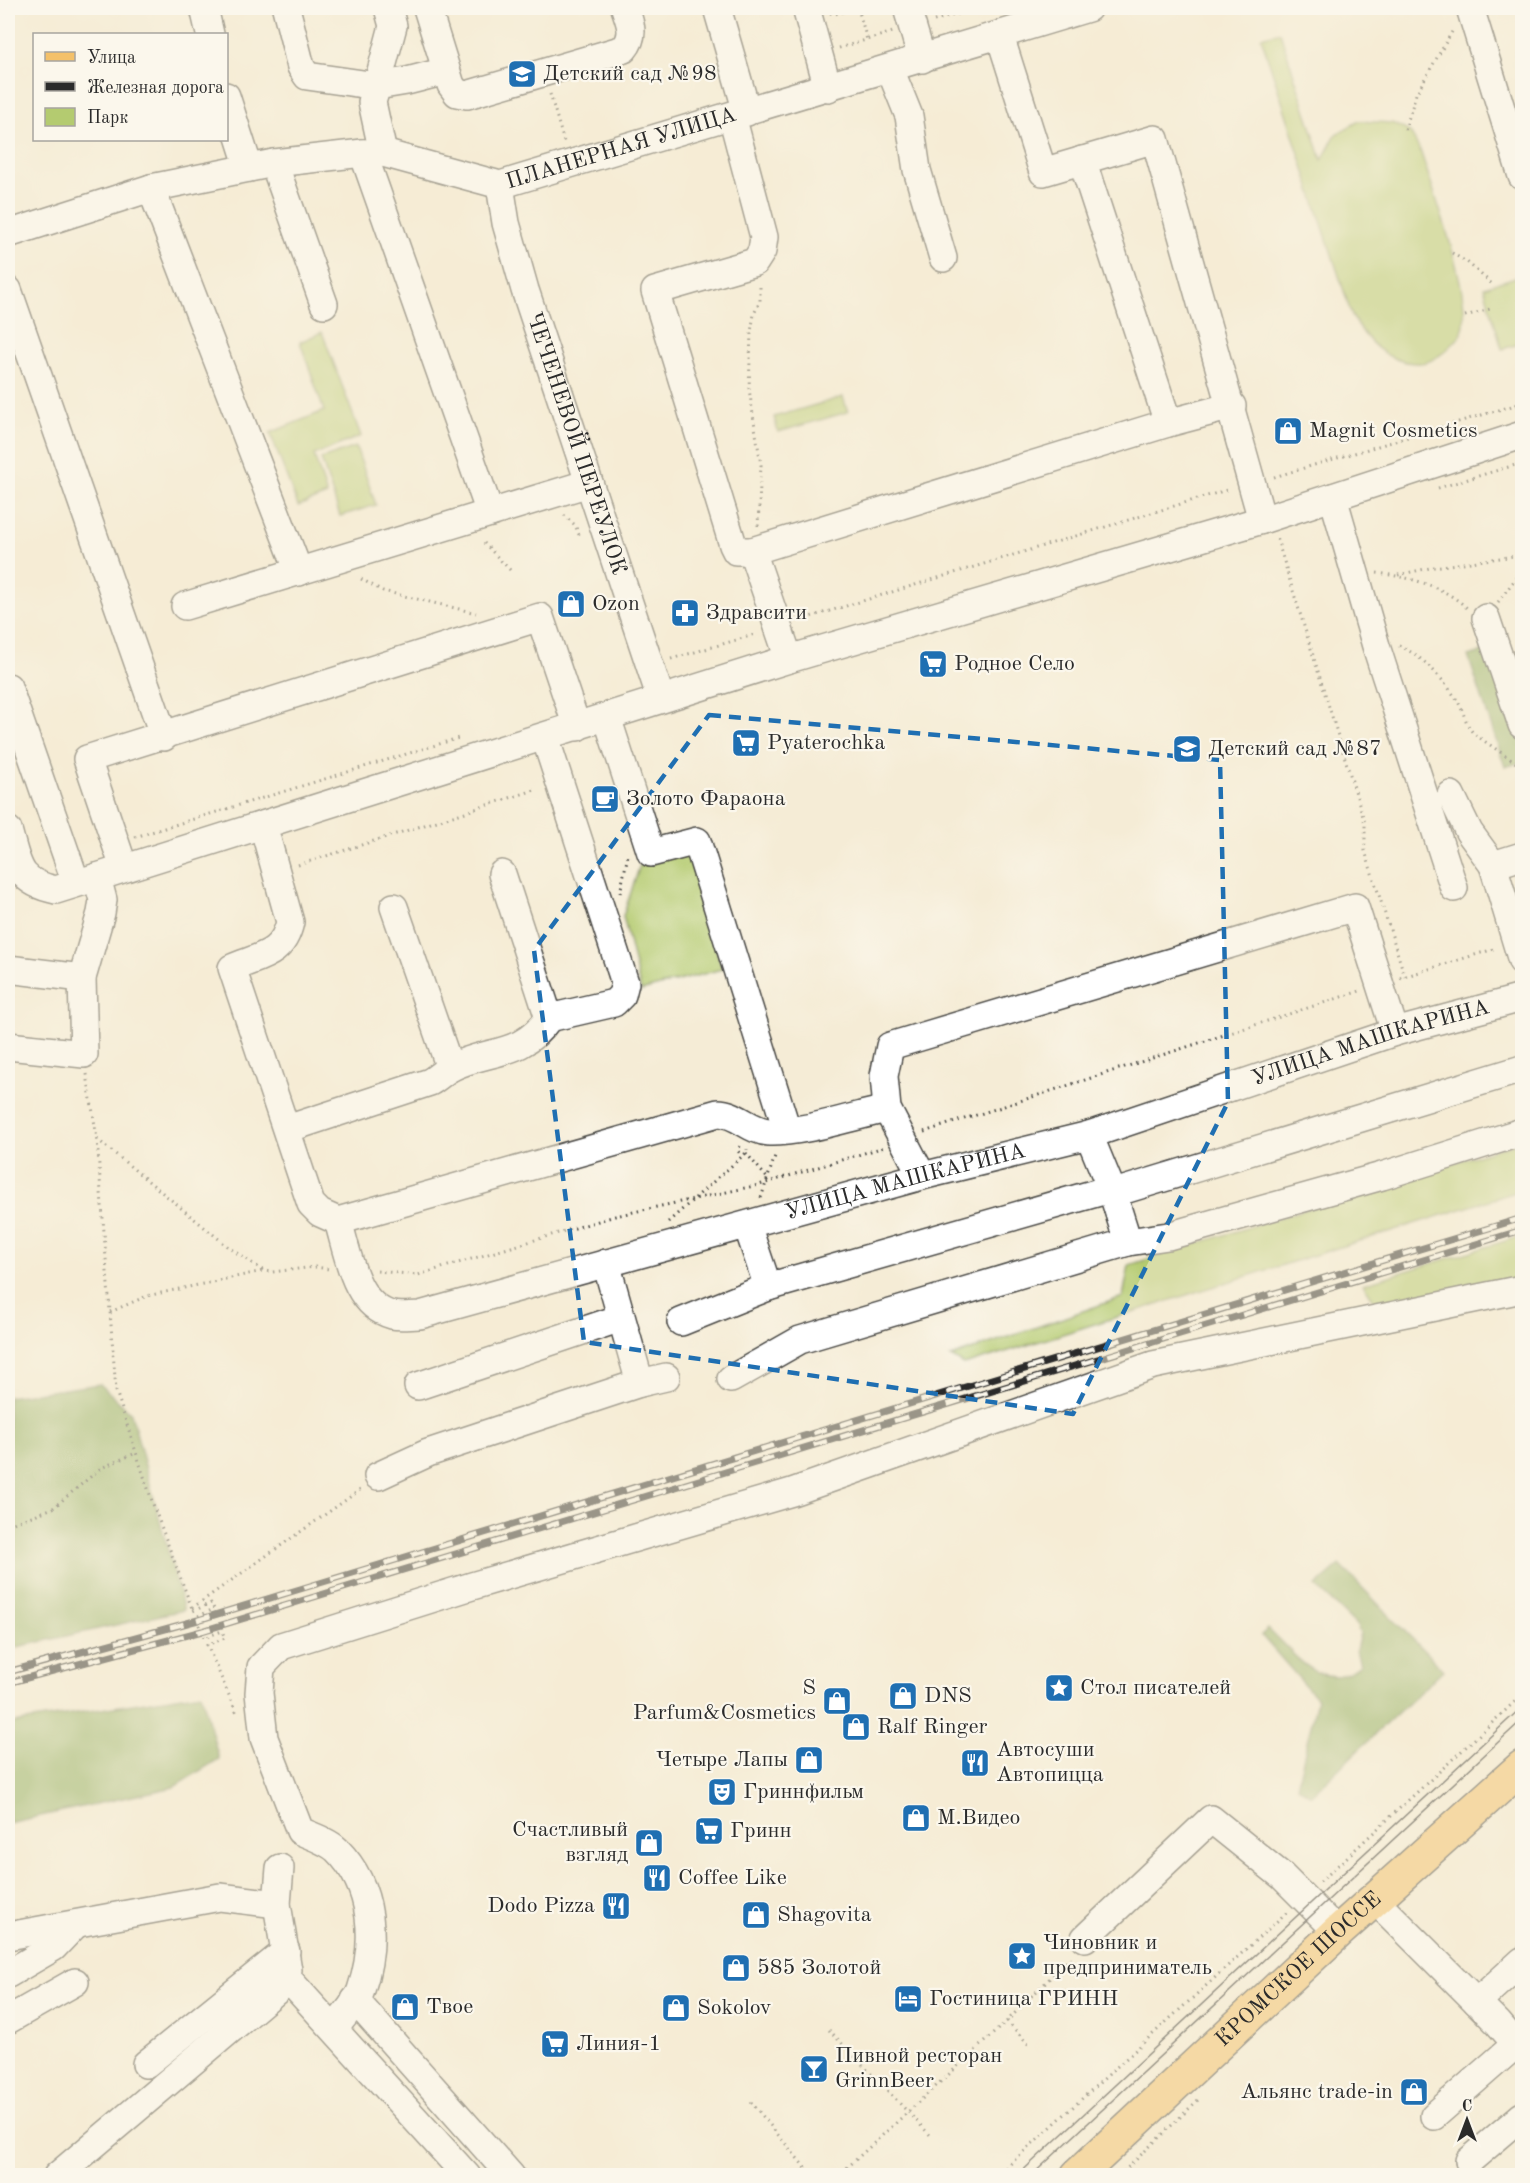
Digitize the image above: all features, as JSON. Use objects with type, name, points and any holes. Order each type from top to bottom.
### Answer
[{"type":"main road","name":"КРОМСКОЕ ШОССЕ","points":[[1077,2175],[1338,1932],[1522,1767]]},
{"type":"street","points":[[204,8],[210,33]]},
{"type":"street","points":[[286,8],[301,67],[307,76],[377,86],[407,81],[446,70]]},
{"type":"street","points":[[388,8],[393,26],[372,102],[373,153],[490,513]]},
{"type":"street","points":[[427,8],[451,85],[457,93],[467,94],[624,49],[631,41],[632,28],[625,8]]},
{"type":"street","points":[[717,8],[764,237],[762,251],[755,262],[655,291],[736,551],[752,551],[1168,423],[1232,406]]},
{"type":"street","points":[[907,8],[922,59]]},
{"type":"street","name":"ПЛАНЕРНАЯ УЛИЦА","points":[[8,234],[151,188],[262,166],[373,153],[500,185],[1088,8]]},
{"type":"street","points":[[1470,9],[1522,176]]},
{"type":"street","points":[[816,10],[828,88]]},
{"type":"street","points":[[1000,36],[1043,172],[1155,139],[1232,406],[1251,483],[1269,528]]},
{"type":"street","points":[[890,69],[909,116],[917,170],[943,258]]},
{"type":"street","points":[[228,100],[262,166],[324,304]]},
{"type":"street","points":[[1082,160],[1168,423]]},
{"type":"street","name":"ЧЕЧЕНЕВОЙ ПЕРЕУЛОК","points":[[500,185],[506,223],[525,290],[661,699]]},
{"type":"street","points":[[151,188],[299,572]]},
{"type":"street","points":[[8,290],[164,737]]},
{"type":"street","points":[[8,830],[22,875],[36,886],[56,890],[789,659],[1269,528],[1333,497],[1522,435]]},
{"type":"street","points":[[185,606],[589,483]]},
{"type":"street","points":[[1333,497],[1376,646],[1454,888]]},
{"type":"street","points":[[752,551],[789,659]]},
{"type":"street","points":[[124,868],[87,759],[164,737],[540,617],[577,727]]},
{"type":"street","points":[[1486,618],[1522,724]]},
{"type":"street","points":[[8,687],[87,880],[103,900],[82,978],[84,1054],[8,1046]]},
{"type":"street","points":[[607,717],[651,853],[697,840],[788,1130]]},
{"type":"street","points":[[287,1129],[430,1082],[450,1068],[524,1044],[537,1035],[549,1018],[614,1003],[622,995],[625,983],[545,737]]},
{"type":"street","points":[[1450,795],[1469,832],[1492,865],[1522,961]]},
{"type":"street","points":[[263,825],[290,922],[287,936],[280,947],[232,968],[311,1204],[320,1213],[338,1221],[718,1113],[730,1113],[744,1123],[766,1132],[788,1130],[887,1109]]},
{"type":"street","points":[[1492,865],[1522,856]]},
{"type":"street","points":[[502,874],[549,1018]]},
{"type":"street","points":[[394,907],[450,1068]]},
{"type":"street","points":[[922,1176],[887,1109],[884,1076],[890,1046],[1354,907],[1395,1032]]},
{"type":"street","points":[[8,969],[82,978]]},
{"type":"street","name":"УЛИЦА МАШКАРИНА","points":[[338,1221],[362,1291],[370,1302],[391,1315],[420,1315],[922,1176],[1089,1136],[1395,1032],[1522,998]]},
{"type":"street","points":[[681,1322],[768,1287],[1103,1191],[1124,1190],[1522,1069]]},
{"type":"street","points":[[731,1379],[800,1340],[1128,1242],[1168,1236],[1382,1176],[1522,1132]]},
{"type":"street","points":[[1089,1136],[1112,1191],[1128,1242]]},
{"type":"street","points":[[753,1224],[768,1287]]},
{"type":"street","points":[[606,1263],[640,1383]]},
{"type":"street","points":[[335,2028],[361,1992],[371,1930],[369,1905],[360,1884],[337,1850],[300,1831],[264,1738],[259,1693],[261,1667],[281,1646],[483,1583],[792,1492],[1153,1365],[1522,1289]]},
{"type":"street","points":[[418,1386],[621,1318]]},
{"type":"street","points":[[378,1476],[428,1453],[640,1383],[666,1377]]},
{"type":"street","points":[[1077,1948],[1211,1819],[1260,1857],[1338,1932]]},
{"type":"street","points":[[280,1868],[277,1904],[289,1980],[467,2175]]},
{"type":"street","points":[[8,1936],[220,1897],[277,1904]]},
{"type":"street","points":[[1374,1899],[1521,2045],[1434,2116]]},
{"type":"street","points":[[8,1974],[54,1947],[76,1924]]},
{"type":"street","points":[[146,2064],[286,1951]]},
{"type":"street","points":[[1477,2002],[1522,1961]]},
{"type":"street","points":[[57,2175],[289,1980]]},
{"type":"street","points":[[8,2020],[75,1982]]},
{"type":"street","points":[[355,2000],[511,2175]]},
{"type":"street","points":[[1469,2162],[1522,2116]]},
{"type":"path","points":[[816,10],[835,14],[857,8],[867,40]]},
{"type":"path","points":[[1405,130],[1409,110],[1431,67],[1450,33],[1470,9]]},
{"type":"path","points":[[543,72],[570,164]]},
{"type":"path","points":[[1452,253],[1468,263],[1492,284]]},
{"type":"path","points":[[752,551],[756,541],[761,493],[761,465],[749,388],[753,314],[762,291],[755,262]]},
{"type":"path","points":[[1465,316],[1490,309]]},
{"type":"path","points":[[650,666],[1522,403]]},
{"type":"path","points":[[1269,528],[1365,823],[1365,851],[1405,977]]},
{"type":"path","points":[[484,543],[512,572]]},
{"type":"path","points":[[1397,576],[1434,567],[1522,555]]},
{"type":"path","points":[[1354,573],[1397,576],[1437,588],[1457,599],[1474,615],[1486,618],[1522,570]]},
{"type":"path","points":[[360,579],[383,591],[459,608],[513,626]]},
{"type":"path","points":[[1376,646],[1394,645],[1419,658],[1456,699],[1474,734],[1522,767]]},
{"type":"path","points":[[115,843],[467,735]]},
{"type":"path","points":[[276,872],[560,781]]},
{"type":"path","points":[[619,896],[637,811]]},
{"type":"path","points":[[84,1054],[97,1139],[116,1391],[192,1608],[194,1611],[212,1604],[214,1609],[196,1617],[204,1638],[222,1631],[225,1638],[207,1645],[240,1721]]},
{"type":"path","points":[[753,1224],[778,1146],[788,1130]]},
{"type":"path","points":[[97,1139],[231,1249],[264,1271]]},
{"type":"path","points":[[651,1252],[664,1226],[681,1208],[713,1183],[743,1154],[768,1179]]},
{"type":"path","points":[[110,1312],[147,1296],[264,1271],[290,1270]]},
{"type":"path","points":[[8,1525],[53,1508],[101,1468],[136,1453]]},
{"type":"path","points":[[192,1608],[378,1476]]},
{"type":"path","points":[[997,2175],[1522,1695]]},
{"type":"path","points":[[838,2175],[909,2113],[1007,2020],[1077,1948]]},
{"type":"path","points":[[1007,2020],[1029,2045]]},
{"type":"path","points":[[829,2030],[932,2138]]},
{"type":"path","points":[[751,2102],[812,2175]]},
{"type":"highlighted area","points":[[709,715],[1220,760],[1228,1102],[1073,1414],[584,1342],[534,950]]},
{"type":"green space","points":[[1280,32],[1322,160],[1336,134],[1359,121],[1392,123],[1410,132],[1420,150],[1450,242],[1462,295],[1464,317],[1459,337],[1434,359],[1415,363],[1394,359],[1370,341],[1352,316],[1261,37]]},
{"type":"green space","points":[[1522,275],[1522,343],[1502,349],[1484,287]]},
{"type":"green space","points":[[322,332],[361,436],[314,455],[327,495],[298,506],[270,433],[324,411],[300,342]]},
{"type":"green space","points":[[843,397],[848,412],[778,432],[774,417]]},
{"type":"green space","points":[[356,447],[376,505],[340,516],[321,459]]},
{"type":"green space","points":[[1493,649],[1522,737],[1522,762],[1505,767],[1468,656]]},
{"type":"green space","points":[[689,852],[722,969],[641,991],[623,916],[640,865]]},
{"type":"green space","points":[[1522,1141],[1522,1190],[964,1365],[951,1357],[1123,1297],[1129,1265]]},
{"type":"green space","points":[[1522,1236],[1522,1279],[1379,1308],[1363,1284]]},
{"type":"green space","points":[[100,1384],[131,1413],[184,1610],[8,1649],[8,1397]]},
{"type":"green space","points":[[1340,1565],[1443,1670],[1311,1795],[1297,1786],[1317,1699],[1261,1635],[1268,1629],[1299,1660],[1321,1674],[1333,1676],[1346,1673],[1360,1665],[1356,1650],[1360,1633],[1356,1625],[1316,1586]]},
{"type":"green space","points":[[201,1693],[219,1759],[174,1787],[8,1823],[8,1724]]},
{"type":"tram line","points":[[1017,2176],[1522,1707]]},
{"type":"tram line","points":[[1031,2176],[1522,1720]]},
{"type":"railway","points":[[8,1672],[198,1620],[1522,1218]]},
{"type":"railway","points":[[8,1683],[202,1631],[1522,1230]]},
{"type":"place","name":"Детский сад №98","points":[[522,74]]},
{"type":"place","name":"Magnit Cosmetics","points":[[1288,431]]},
{"type":"place","name":"Ozon","points":[[571,604]]},
{"type":"place","name":"Здравсити","points":[[685,613]]},
{"type":"place","name":"Родное Село","points":[[933,664]]},
{"type":"place","name":"Pyaterochka","points":[[746,743]]},
{"type":"place","name":"Детский сад №87","points":[[1187,749]]},
{"type":"place","name":"Золото Фараона","points":[[605,799]]},
{"type":"place","name":"Стол писателей","points":[[1059,1688]]},
{"type":"place","name":"DNS","points":[[903,1696]]},
{"type":"place","name":"S Parfum&Cosmetics","points":[[837,1701]]},
{"type":"place","name":"Ralf Ringer","points":[[856,1727]]},
{"type":"place","name":"Четыре Лапы","points":[[809,1760]]},
{"type":"place","name":"Автосуши Автопицца","points":[[975,1763]]},
{"type":"place","name":"Гриннфильм","points":[[722,1792]]},
{"type":"place","name":"М.Видео","points":[[916,1818]]},
{"type":"place","name":"Гринн","points":[[709,1831]]},
{"type":"place","name":"Счастливый взгляд","points":[[649,1843]]},
{"type":"place","name":"Coffee Like","points":[[657,1878]]},
{"type":"place","name":"Dodo Pizza","points":[[616,1906]]},
{"type":"place","name":"Shagovita","points":[[756,1915]]},
{"type":"place","name":"Чиновник и предприниматель","points":[[1022,1956]]},
{"type":"place","name":"585 Золотой","points":[[736,1968]]},
{"type":"place","name":"Гостиница ГРИНН","points":[[908,1999]]},
{"type":"place","name":"Твое","points":[[405,2007]]},
{"type":"place","name":"Sokolov","points":[[676,2008]]},
{"type":"place","name":"Линия-1","points":[[555,2044]]},
{"type":"place","name":"Пивной ресторан GrinnBeer","points":[[814,2069]]},
{"type":"place","name":"Альянс trade-in","points":[[1414,2092]]}]
